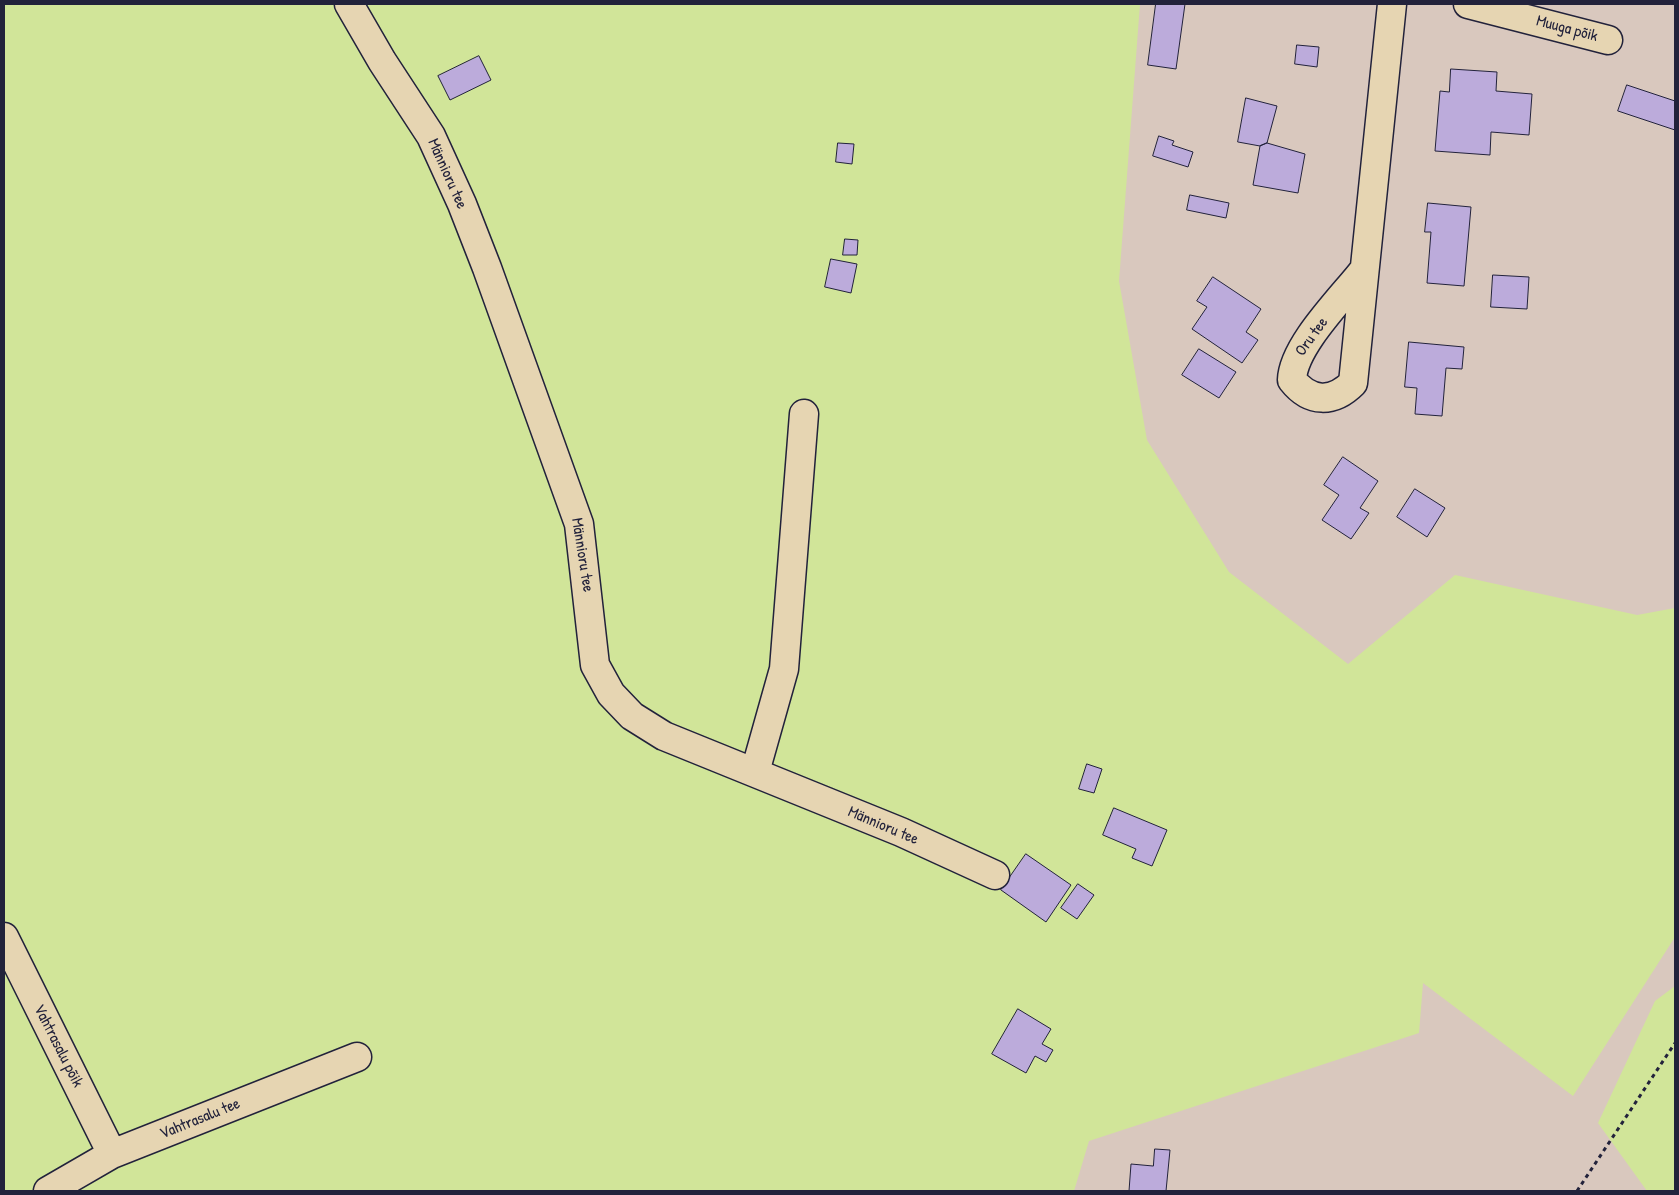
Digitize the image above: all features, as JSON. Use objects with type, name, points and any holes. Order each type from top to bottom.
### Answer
[{"type":"street","name":"Männioru tee","points":[[349,4],[382,62],[431,136],[462,204],[487,268],[579,524],[595,664],[611,694],[632,716],[664,736],[901,832],[995,875]]},
{"type":"street","points":[[1364,271],[1392,4]]},
{"type":"street","name":"Muuga põik","points":[[1468,4],[1608,40]]},
{"type":"street","points":[[755,772],[784,669],[804,414]]},
{"type":"street","name":"Vahtrasalu põik","points":[[4,937],[112,1154]]},
{"type":"street","name":"Vahtrasalu tee","points":[[48,1191],[112,1154],[357,1057]]},
{"type":"path","points":[[1577,1191],[1675,1043]]},
{"type":"green space","points":[[4,4],[1140,4],[1119,281],[1147,440],[1229,572],[1348,664],[1455,575],[1637,615],[1675,608],[1675,937],[1573,1096],[1423,983],[1419,1033],[1089,1141],[1074,1191],[4,1191]]},
{"type":"green space","points":[[1675,986],[1675,1191],[1647,1191],[1598,1123],[1655,1001]]},
{"type":"building","points":[[1156,4],[1185,4],[1176,69],[1148,65]]},
{"type":"building","points":[[1297,45],[1319,47],[1317,67],[1295,64]]},
{"type":"building","points":[[479,56],[491,80],[450,100],[438,76]]},
{"type":"building","points":[[1451,69],[1497,72],[1496,91],[1532,94],[1529,135],[1491,132],[1490,155],[1435,151],[1440,91],[1449,92]]},
{"type":"building","points":[[1627,85],[1675,101],[1675,130],[1618,111]]},
{"type":"building","points":[[1246,98],[1277,106],[1267,143],[1260,146],[1238,142]]},
{"type":"building","points":[[1159,136],[1174,141],[1172,145],[1193,152],[1188,167],[1153,156]]},
{"type":"building","points":[[838,143],[854,144],[852,164],[836,162]]},
{"type":"building","points":[[1267,143],[1305,154],[1298,193],[1253,185],[1260,146]]},
{"type":"building","points":[[1190,195],[1229,203],[1226,218],[1187,210]]},
{"type":"building","points":[[1428,203],[1471,207],[1464,286],[1427,283],[1431,232],[1425,232]]},
{"type":"building","points":[[845,239],[858,240],[857,255],[843,255]]},
{"type":"building","points":[[831,259],[857,264],[851,293],[825,287]]},
{"type":"building","points":[[1493,275],[1529,277],[1527,309],[1491,307]]},
{"type":"building","points":[[1213,277],[1261,309],[1246,332],[1258,340],[1242,363],[1192,329],[1207,307],[1197,301]]},
{"type":"building","points":[[1409,342],[1464,347],[1462,369],[1446,368],[1442,416],[1415,414],[1417,388],[1405,387]]},
{"type":"building","points":[[1199,349],[1236,372],[1219,398],[1182,375]]},
{"type":"building","points":[[1343,457],[1378,481],[1360,508],[1369,513],[1351,539],[1322,520],[1339,495],[1324,485]]},
{"type":"building","points":[[1415,489],[1445,508],[1427,537],[1397,517]]},
{"type":"building","points":[[1087,764],[1102,769],[1094,793],[1079,789]]},
{"type":"building","points":[[1114,808],[1167,830],[1152,866],[1132,858],[1136,849],[1103,835]]},
{"type":"building","points":[[1026,854],[1071,885],[1046,922],[1001,890]]},
{"type":"building","points":[[1078,884],[1094,895],[1077,919],[1061,908]]},
{"type":"building","points":[[1018,1009],[1051,1029],[1042,1044],[1053,1050],[1046,1062],[1035,1056],[1026,1073],[992,1054]]},
{"type":"building","points":[[1155,1149],[1170,1150],[1166,1191],[1129,1191],[1131,1164],[1153,1166]]}]
